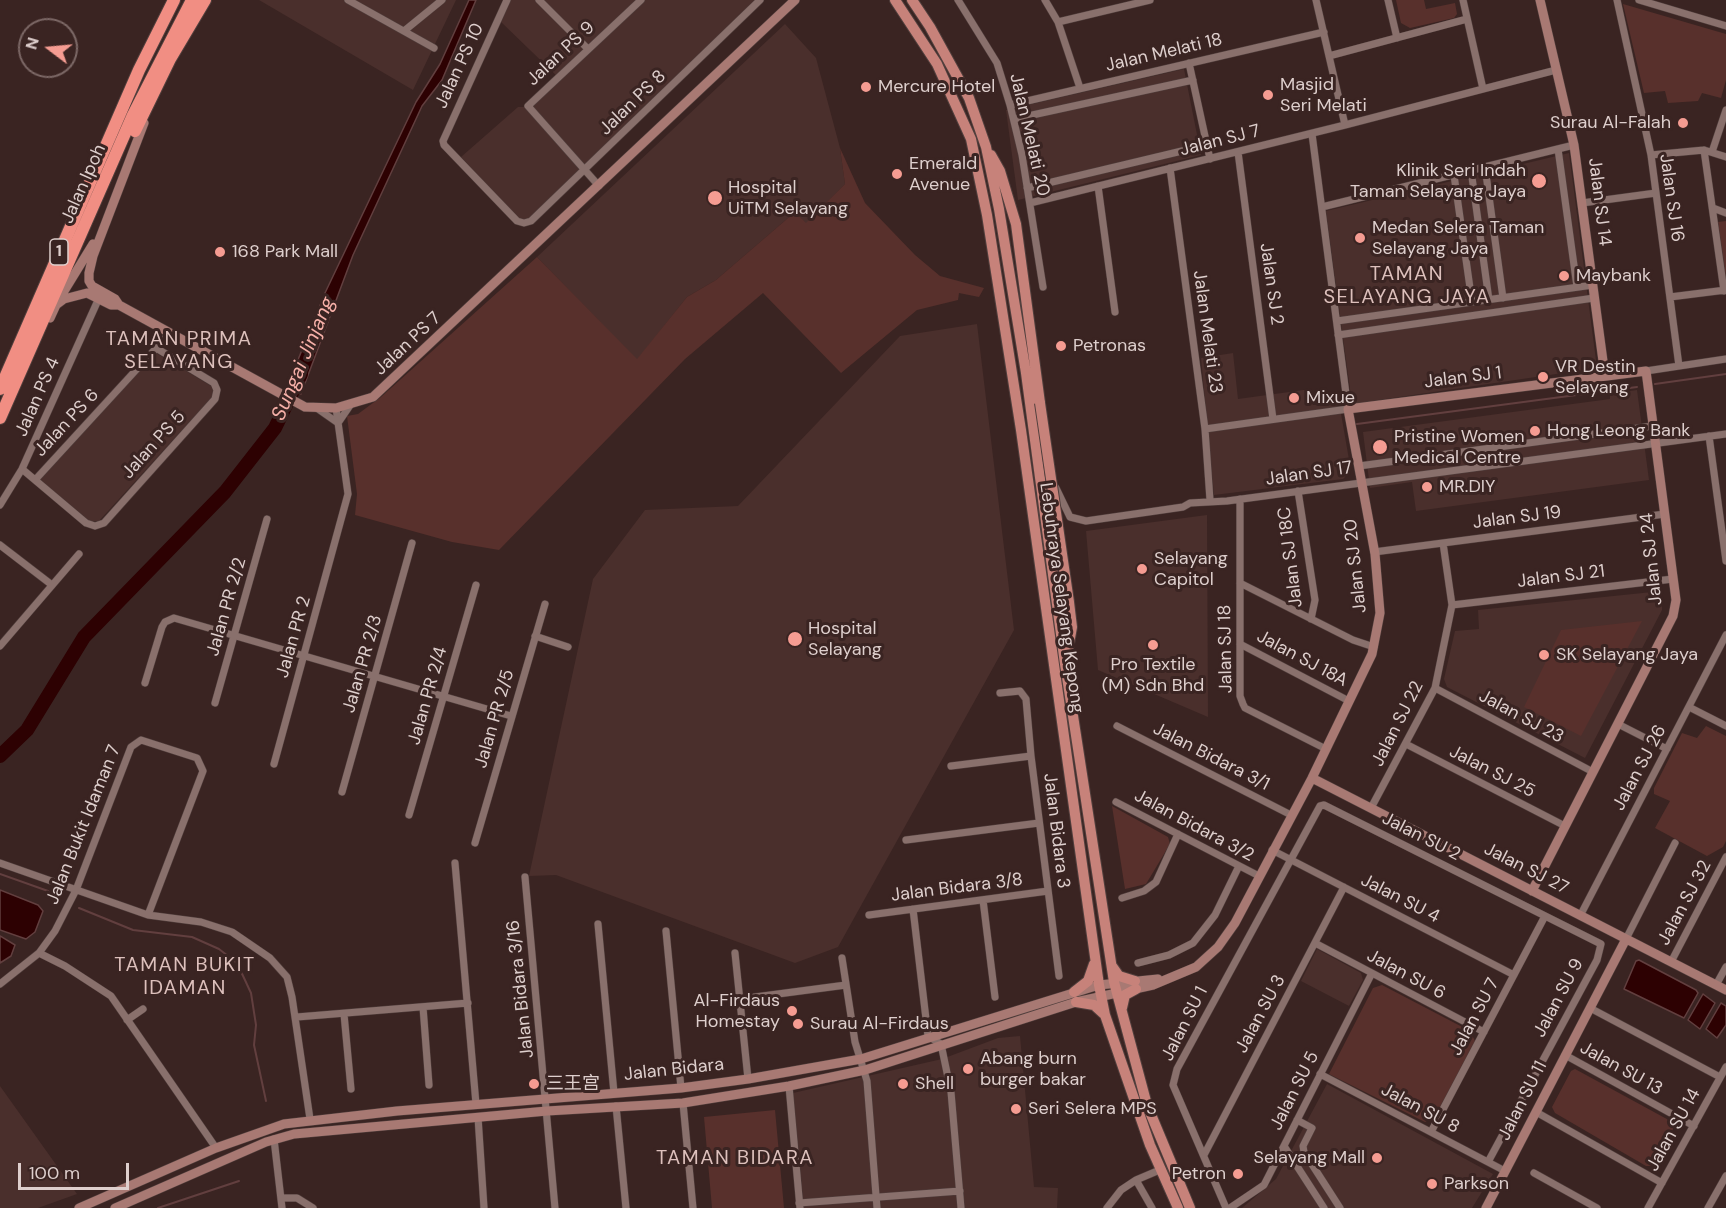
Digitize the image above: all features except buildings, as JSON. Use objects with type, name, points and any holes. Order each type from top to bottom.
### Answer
[{"type":"highway","name":"Jalan Ipoh","points":[[0,418],[4,393],[139,70],[174,0]]},
{"type":"highway","name":"Jalan Ipoh","points":[[4,393],[158,64],[192,0]]},
{"type":"highway","points":[[119,148],[134,133],[163,74],[205,0]]},
{"type":"main road","name":"Lebuhraya Selayang Kepong","points":[[895,0],[937,64],[971,139],[987,215],[1024,452],[1098,985],[1106,1015],[1160,1170],[1188,1207]]},
{"type":"main road","name":"Lebuhraya Selayang Kepong","points":[[912,0],[930,27],[969,98],[986,147],[999,209],[1038,461],[1065,664],[1114,982],[1147,1105],[1188,1207]]},
{"type":"main road","points":[[986,147],[1000,171],[1016,224],[1072,627],[1065,664]]},
{"type":"main road","points":[[1095,962],[1088,981],[1075,997],[1094,1005],[1106,1015]]},
{"type":"main road","points":[[1112,966],[1119,976],[1135,985],[1125,995],[1121,1012]]},
{"type":"street","points":[[348,0],[434,48]]},
{"type":"street","points":[[404,31],[442,0]]},
{"type":"street","name":"Jalan PS 10","points":[[507,0],[445,136],[444,144],[517,221],[524,223]]},
{"type":"street","points":[[540,0],[588,49]]},
{"type":"street","name":"Jalan PS 9","points":[[585,170],[528,106],[641,0]]},
{"type":"street","name":"Jalan PS 8","points":[[524,223],[531,222],[760,0]]},
{"type":"street","name":"Jalan PS 7","points":[[56,305],[81,292],[111,305],[119,304],[298,403],[318,410],[351,404],[383,391],[795,0]]},
{"type":"street","name":"Jalan Melati 20","points":[[958,0],[997,63],[1010,105],[1030,203],[1042,287]]},
{"type":"street","points":[[1045,0],[1058,22],[1080,88]]},
{"type":"street","points":[[1058,22],[1150,0]]},
{"type":"street","points":[[1316,0],[1345,125]]},
{"type":"street","points":[[1388,0],[1397,38]]},
{"type":"street","points":[[1463,0],[1483,89]]},
{"type":"street","name":"Jalan SJ 14","points":[[1540,0],[1574,145],[1605,376]]},
{"type":"street","name":"Jalan SJ 16","points":[[1617,0],[1651,155],[1679,366]]},
{"type":"street","points":[[1639,0],[1726,26]]},
{"type":"street","points":[[1329,56],[1467,19]]},
{"type":"street","name":"Jalan Melati 18","points":[[1010,105],[1324,32]]},
{"type":"street","points":[[1189,63],[1209,159]]},
{"type":"street","name":"Jalan SJ 7","points":[[1030,203],[1312,134],[1556,70]]},
{"type":"street","points":[[119,304],[89,281],[91,264],[163,74]]},
{"type":"street","points":[[1014,119],[1193,80]]},
{"type":"street","points":[[1670,297],[1725,290],[1713,208],[1708,151],[1726,110]]},
{"type":"street","points":[[1312,134],[1348,409]]},
{"type":"street","points":[[1027,188],[1207,145]]},
{"type":"street","points":[[1322,207],[1574,145]]},
{"type":"street","points":[[1558,149],[1577,287]]},
{"type":"street","points":[[1651,155],[1708,151],[1726,157]]},
{"type":"street","name":"Jalan SJ 2","points":[[1238,152],[1273,419]]},
{"type":"street","points":[[1485,167],[1503,298]]},
{"type":"street","name":"Jalan Melati 23","points":[[1170,168],[1205,429],[1210,500]]},
{"type":"street","points":[[585,170],[599,186]]},
{"type":"street","points":[[1471,170],[1489,300]]},
{"type":"street","points":[[1454,175],[1472,302]]},
{"type":"street","points":[[1098,186],[1115,312]]},
{"type":"street","points":[[1582,203],[1656,193]]},
{"type":"street","points":[[1713,208],[1726,213]]},
{"type":"street","points":[[4,393],[27,370],[56,305],[103,230]]},
{"type":"street","points":[[1337,321],[1593,285]]},
{"type":"street","name":"Jalan PS 4","points":[[0,505],[22,469],[99,298]]},
{"type":"street","points":[[1338,334],[1594,298]]},
{"type":"street","name":"Jalan PS 6","points":[[35,480],[170,333]]},
{"type":"street","name":"Jalan PS 5","points":[[35,480],[86,523],[95,526],[104,523],[215,399],[217,390],[214,382],[156,348]]},
{"type":"street","name":"Jalan SJ 1","points":[[1205,429],[1726,359]]},
{"type":"street","name":"Jalan SJ 24","points":[[1532,891],[1673,616],[1676,600],[1646,371]]},
{"type":"street","points":[[318,410],[338,423],[351,404]]},
{"type":"street","name":"Jalan PR 2","points":[[274,764],[348,494],[336,408]]},
{"type":"street","name":"Jalan SJ 20","points":[[1135,985],[1169,978],[1196,967],[1218,947],[1235,923],[1312,778],[1374,647],[1380,613],[1374,552],[1348,409]]},
{"type":"street","name":"Jalan SJ 17","points":[[1359,466],[1653,426]]},
{"type":"street","name":"Jalan SJ 17","points":[[1038,461],[1054,480],[1064,509],[1070,517],[1077,521],[1142,513],[1210,500],[1227,501],[1726,434]]},
{"type":"street","points":[[1710,436],[1726,561]]},
{"type":"street","points":[[22,469],[35,480]]},
{"type":"street","name":"Jalan SJ 18C","points":[[1298,491],[1315,600],[1311,619]]},
{"type":"street","name":"Jalan SJ 18","points":[[1240,499],[1240,696],[1245,708],[1326,749]]},
{"type":"street","name":"Jalan SJ 19","points":[[1374,552],[1665,514]]},
{"type":"street","name":"Jalan PR 2/2","points":[[215,703],[267,519]]},
{"type":"street","name":"Jalan PR 2/3","points":[[342,792],[412,543]]},
{"type":"street","name":"Jalan SJ 22","points":[[1371,808],[1435,688],[1452,605],[1443,543]]},
{"type":"street","points":[[0,545],[52,585]]},
{"type":"street","points":[[0,646],[79,554]]},
{"type":"street","name":"Jalan SJ 21","points":[[1452,605],[1673,579]]},
{"type":"street","points":[[1240,583],[1353,640],[1374,647]]},
{"type":"street","name":"Jalan PR 2/4","points":[[409,815],[476,585]]},
{"type":"street","name":"Jalan PR 2/5","points":[[474,843],[545,604]]},
{"type":"street","points":[[145,683],[162,627],[165,622],[174,618],[511,716]]},
{"type":"street","name":"Jalan SJ 26","points":[[1580,915],[1726,635]]},
{"type":"street","points":[[535,636],[568,646]]},
{"type":"street","name":"Jalan SJ 18A","points":[[1240,644],[1349,701]]},
{"type":"street","name":"Jalan SJ 23","points":[[1435,688],[1593,772]]},
{"type":"street","name":"Jalan Bidara 3","points":[[1000,693],[1022,691],[1026,699],[1039,824],[1059,976]]},
{"type":"street","points":[[1689,707],[1726,726]]},
{"type":"street","points":[[1618,724],[1666,749]]},
{"type":"street","name":"Jalan Bidara 3/1","points":[[1116,726],[1291,815]]},
{"type":"street","name":"Jalan Bukit Idaman 7","points":[[0,984],[39,953],[56,931],[76,890],[134,744],[145,741],[197,758],[202,767],[201,781],[148,915]]},
{"type":"street","name":"Jalan SJ 25","points":[[1406,744],[1565,826]]},
{"type":"street","points":[[951,766],[1031,756]]},
{"type":"street","name":"Jalan SJ 27","points":[[1312,778],[1726,990]]},
{"type":"street","name":"Jalan Bidara 3/2","points":[[1116,802],[1259,876]]},
{"type":"street","name":"Jalan SU 1","points":[[1228,1208],[1173,1085],[1177,1069],[1289,859],[1317,808],[1324,805]]},
{"type":"street","name":"Jalan SU 2","points":[[1324,805],[1601,944]]},
{"type":"street","points":[[906,840],[1039,824]]},
{"type":"street","points":[[1122,898],[1144,891],[1156,882],[1178,834]]},
{"type":"street","points":[[1626,939],[1675,843]]},
{"type":"street","name":"Jalan SU 4","points":[[1272,850],[1514,975]]},
{"type":"street","name":"Jalan SJ 32","points":[[1671,962],[1726,857]]},
{"type":"street","points":[[0,863],[148,915],[201,922],[232,932],[253,944],[280,967],[287,977],[297,1017],[310,1119]]},
{"type":"street","points":[[455,864],[476,1104]]},
{"type":"street","points":[[1138,963],[1169,955],[1193,943],[1215,915],[1239,866]]},
{"type":"street","name":"Jalan Bidara 3/16","points":[[525,877],[555,1208]]},
{"type":"street","name":"Jalan SU 3","points":[[1204,1155],[1344,887]]},
{"type":"street","name":"Jalan Bidara 3/8","points":[[869,915],[1048,891]]},
{"type":"street","points":[[983,900],[995,997]]},
{"type":"street","points":[[913,909],[928,1036],[942,1046],[951,1092],[961,1208]]},
{"type":"street","name":"Jalan SU 7","points":[[1431,1132],[1545,916]]},
{"type":"street","points":[[598,924],[614,1093]]},
{"type":"street","points":[[666,931],[681,1088]]},
{"type":"street","name":"Jalan SU 11","points":[[1487,1208],[1626,939]]},
{"type":"street","name":"Jalan SU 6","points":[[1315,943],[1484,1032]]},
{"type":"street","name":"Jalan SU 9","points":[[1488,1161],[1597,960],[1601,944]]},
{"type":"street","points":[[39,953],[65,966],[111,996],[216,1148]]},
{"type":"street","points":[[735,953],[748,1078]]},
{"type":"street","points":[[842,958],[855,1042],[865,1070],[877,1208]]},
{"type":"street","points":[[1716,985],[1726,967]]},
{"type":"street","name":"Jalan SU 5","points":[[1228,1208],[1264,1185],[1372,973]]},
{"type":"street","name":"Jalan Bidara","points":[[115,1208],[274,1139],[312,1132],[478,1117],[683,1103],[789,1086],[865,1070],[942,1046],[1075,997],[1098,985],[1114,982],[1135,985]]},
{"type":"street","points":[[740,999],[846,985]]},
{"type":"street","name":"Jalan Bidara","points":[[79,1208],[216,1148],[271,1127],[310,1119],[681,1088],[748,1078],[861,1059],[928,1036],[1075,997],[1101,997],[1117,994],[1135,985]]},
{"type":"street","points":[[297,1017],[468,1004]]},
{"type":"street","points":[[423,1007],[429,1085]]},
{"type":"street","points":[[1590,1008],[1720,1077]]},
{"type":"street","points":[[127,1020],[143,1009]]},
{"type":"street","points":[[344,1014],[351,1089]]},
{"type":"street","name":"Jalan SU 13","points":[[1565,1055],[1694,1126]]},
{"type":"street","name":"Jalan SU 14","points":[[1648,1208],[1726,1067]]},
{"type":"street","name":"Jalan SU 8","points":[[1320,1074],[1505,1171]]},
{"type":"street","points":[[789,1086],[800,1206],[960,1191]]},
{"type":"street","points":[[683,1103],[693,1208]]},
{"type":"street","points":[[616,1106],[626,1208]]},
{"type":"street","points":[[1536,1113],[1662,1183]]},
{"type":"street","points":[[478,1117],[484,1208]]},
{"type":"street","points":[[1298,1120],[1312,1128],[1303,1146],[1304,1152],[1340,1208]]},
{"type":"street","points":[[274,1139],[282,1208]]},
{"type":"street","points":[[1284,1146],[1324,1208]]},
{"type":"street","points":[[1107,1208],[1120,1190],[1136,1180],[1171,1166]]},
{"type":"street","points":[[1534,1173],[1597,1208]]},
{"type":"street","points":[[1708,1208],[1726,1176]]},
{"type":"street","points":[[1136,1180],[1152,1208]]},
{"type":"street","points":[[281,1198],[297,1198],[314,1208]]},
{"type":"shaded area","points":[[259,0],[456,0],[413,90]]},
{"type":"shaded area","points":[[510,0],[759,0],[530,219],[524,220],[517,218],[461,157],[518,107],[525,107],[560,79],[500,21]]},
{"type":"shaded area","points":[[1396,0],[1424,0],[1426,9],[1455,3],[1457,14],[1454,18],[1410,28],[1401,23]]},
{"type":"shaded area","points":[[1623,4],[1726,34],[1726,80],[1721,98],[1702,93],[1698,101],[1668,103],[1665,91],[1644,93]]},
{"type":"shaded area","name":"Hospital UiTM Selayang","points":[[785,24],[816,58],[840,148],[845,184],[806,224],[795,212],[716,280],[687,297],[637,360],[537,257]]},
{"type":"shaded area","points":[[1184,69],[1201,155],[1018,200],[1006,110]]},
{"type":"shaded area","points":[[840,148],[865,203],[915,255],[940,276],[984,288],[979,297],[959,293],[958,300],[917,310],[841,373],[763,293],[685,359],[499,550],[452,542],[355,515],[357,494],[347,416],[358,414],[381,397],[537,257],[637,359],[687,297],[716,280],[795,212],[806,223],[845,184]]},
{"type":"shaded area","points":[[1569,153],[1597,368],[1352,404],[1326,211]]},
{"type":"shaded area","points":[[1726,221],[1726,277],[1718,222]]},
{"type":"shaded area","name":"Hospital Selayang","points":[[977,324],[1014,630],[838,947],[795,963],[556,875],[529,876],[593,579],[645,510],[738,506],[900,336]]},
{"type":"shaded area","points":[[156,353],[211,386],[214,390],[212,397],[99,521],[86,521],[40,480]]},
{"type":"shaded area","points":[[1233,353],[1238,399],[1311,389],[1313,405],[1339,402],[1351,471],[1343,479],[1214,495],[1201,358]]},
{"type":"shaded area","points":[[1637,390],[1649,480],[1416,511],[1412,482],[1370,488],[1363,432],[1610,399],[1610,394]]},
{"type":"shaded area","name":"Selayang Capitol","points":[[1207,515],[1208,717],[1098,670],[1086,531]]},
{"type":"shaded area","name":"SK Selayang Jaya","points":[[1662,591],[1662,610],[1585,758],[1447,687],[1444,679],[1455,631],[1479,629],[1478,610]]},
{"type":"shaded area","points":[[1642,621],[1581,736],[1524,707],[1561,630]]},
{"type":"shaded area","points":[[1706,726],[1726,736],[1726,841],[1723,847],[1707,856],[1655,828],[1670,801],[1654,794],[1654,788],[1682,733],[1697,738]]},
{"type":"shaded area","points":[[1112,806],[1168,837],[1170,844],[1146,884],[1125,889]]},
{"type":"shaded area","points":[[1317,949],[1361,973],[1363,980],[1349,1006],[1301,981]]},
{"type":"shaded area","points":[[1382,985],[1470,1031],[1475,1041],[1435,1117],[1425,1122],[1329,1074],[1373,988]]},
{"type":"shaded area","points":[[1020,1036],[1034,1187],[1058,1188],[1057,1208],[804,1208],[793,1093],[942,1059],[998,1038]]},
{"type":"shaded area","points":[[1575,1069],[1676,1124],[1652,1166],[1646,1166],[1555,1113],[1552,1107],[1571,1071]]},
{"type":"shaded area","points":[[1327,1084],[1493,1174],[1472,1208],[1242,1208],[1276,1179]]},
{"type":"shaded area","points":[[0,1086],[77,1194],[38,1208],[0,1208]]},
{"type":"shaded area","points":[[775,1110],[784,1208],[712,1208],[704,1117]]},
{"type":"water","points":[[469,0],[476,0],[442,80],[422,106],[353,255],[301,394],[287,387],[325,293],[416,102],[440,64]]},
{"type":"water","points":[[0,890],[38,905],[43,911],[35,932],[26,939],[0,930]]},
{"type":"water","points":[[0,936],[15,945],[11,956],[0,963]]},
{"type":"water","points":[[1639,960],[1696,990],[1698,993],[1684,1018],[1624,989],[1636,961]]},
{"type":"water","points":[[1703,994],[1715,1003],[1700,1029],[1688,1020]]},
{"type":"water","points":[[1721,1003],[1726,1006],[1726,1025],[1717,1038],[1706,1029]]},
{"type":"waterway","name":"Sungai Jinjang","points":[[0,756],[27,730],[84,637],[225,492],[275,428],[301,374]]},
{"type":"waterway","points":[[1655,384],[1726,374]]},
{"type":"waterway","points":[[1357,424],[1637,387]]},
{"type":"waterway","points":[[0,874],[48,891],[58,898]]},
{"type":"waterway","points":[[79,908],[133,930],[192,937],[219,949],[237,963],[251,993],[256,1025],[254,1045],[266,1101]]},
{"type":"waterway","points":[[158,1208],[239,1181]]},
{"type":"place","name":"Mercure Hotel","points":[[866,87]]},
{"type":"place","name":"Masjid Seri Melati","points":[[1268,95]]},
{"type":"place","name":"Surau Al-Falah","points":[[1683,123]]},
{"type":"place","name":"Emerald Avenue","points":[[897,174]]},
{"type":"place","name":"Klinik Seri Indah Taman Selayang Jaya","points":[[1539,181]]},
{"type":"place","name":"Hospital UiTM Selayang","points":[[715,198]]},
{"type":"place","name":"Medan Selera Taman Selayang Jaya","points":[[1360,238]]},
{"type":"place","name":"168 Park Mall","points":[[220,252]]},
{"type":"place","name":"Maybank","points":[[1564,276]]},
{"type":"place","name":"Petronas","points":[[1061,346]]},
{"type":"place","name":"VR Destin Selayang","points":[[1543,377]]},
{"type":"place","name":"Mixue","points":[[1294,398]]},
{"type":"place","name":"Hong Leong Bank","points":[[1535,431]]},
{"type":"place","name":"Pristine Women Medical Centre","points":[[1380,447]]},
{"type":"place","name":"MR.DIY","points":[[1427,487]]},
{"type":"place","name":"Selayang Capitol","points":[[1142,569]]},
{"type":"place","name":"Hospital Selayang","points":[[795,639]]},
{"type":"place","name":"Pro Textile (M) Sdn Bhd","points":[[1153,645]]},
{"type":"place","name":"SK Selayang Jaya","points":[[1544,655]]},
{"type":"place","name":"Al-Firdaus Homestay","points":[[792,1011]]},
{"type":"place","name":"Surau Al-Firdaus","points":[[798,1024]]},
{"type":"place","name":"Abang burn burger bakar","points":[[968,1069]]},
{"type":"place","name":"三王宫","points":[[534,1084]]},
{"type":"place","name":"Shell","points":[[903,1084]]},
{"type":"place","name":"Seri Selera MPS","points":[[1016,1109]]},
{"type":"place","name":"Selayang Mall","points":[[1377,1158]]},
{"type":"place","name":"Petron","points":[[1238,1174]]},
{"type":"place","name":"Parkson","points":[[1432,1184]]},
{"type":"district","name":"TAMAN SELAYANG JAYA","points":[[1407,286]]},
{"type":"district","name":"TAMAN PRIMA SELAYANG","points":[[179,352]]},
{"type":"district","name":"TAMAN BUKIT IDAMAN","points":[[185,978]]},
{"type":"district","name":"TAMAN BIDARA","points":[[735,1159]]}]
